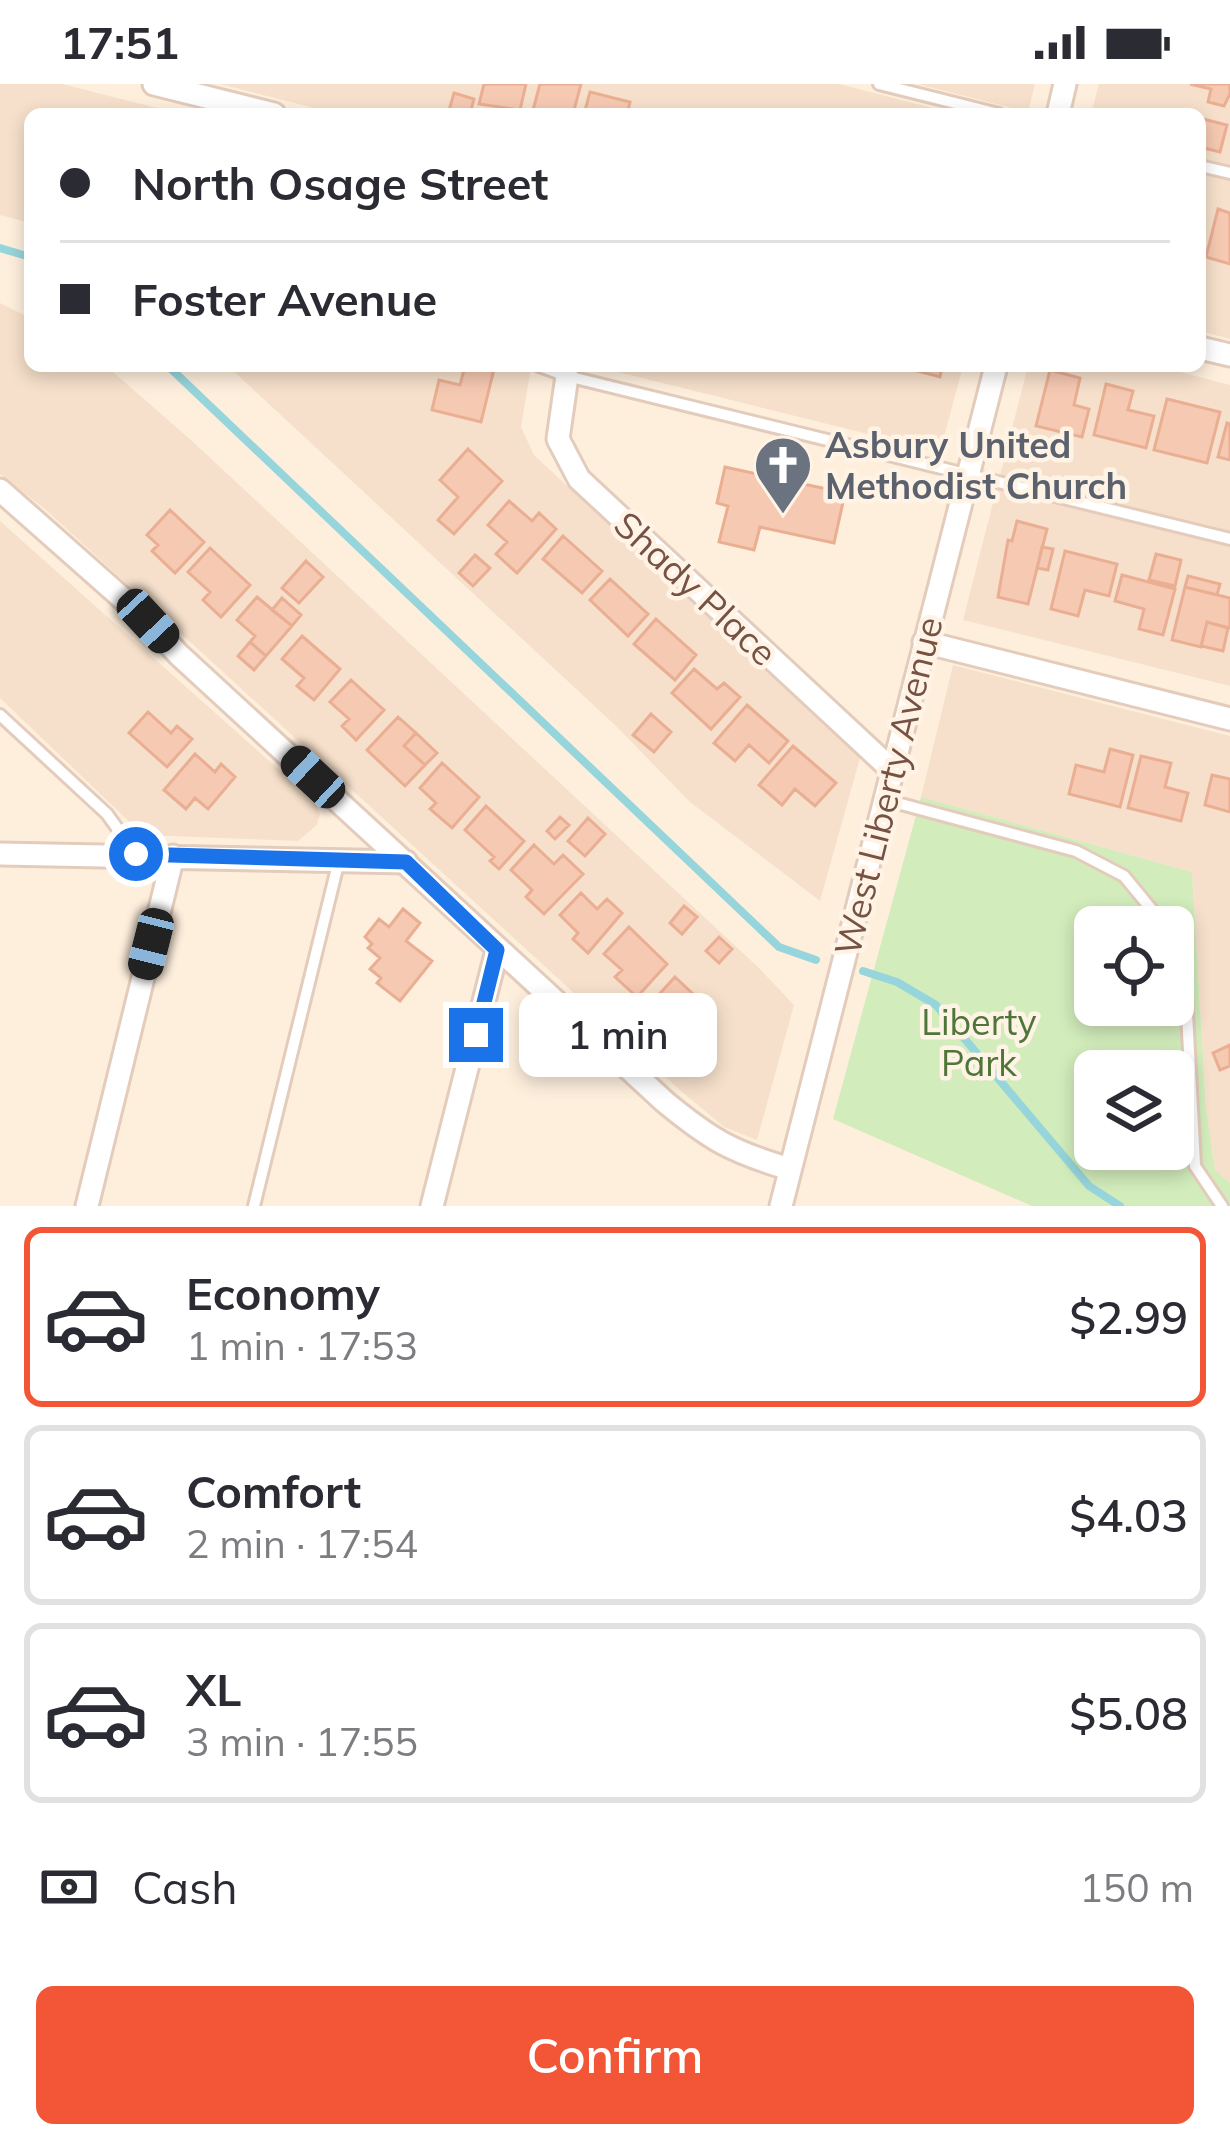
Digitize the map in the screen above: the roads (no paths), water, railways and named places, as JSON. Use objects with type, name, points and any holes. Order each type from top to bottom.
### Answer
[{"type":"street","points":[[154,84],[250,108]]},
{"type":"street","name":"West Liberty Avenue","points":[[781,1206],[994,372]]},
{"type":"street","name":"Shady Place","points":[[567,376],[558,439],[578,479],[893,771]]},
{"type":"street","points":[[0,490],[148,621],[497,950],[707,1137],[737,1154],[790,1169]]},
{"type":"street","points":[[925,642],[1230,719]]},
{"type":"street","points":[[0,854],[406,862]]},
{"type":"street","points":[[87,1206],[173,856]]},
{"type":"street","points":[[432,1206],[497,950]]},
{"type":"lane","points":[[879,84],[975,108]]},
{"type":"lane","points":[[556,372],[1230,538]]},
{"type":"lane","points":[[0,715],[107,814],[136,854]]},
{"type":"lane","points":[[886,800],[1076,851],[1124,876],[1149,906]]},
{"type":"lane","points":[[254,1206],[339,858]]},
{"type":"lane","points":[[1188,1026],[1195,1166],[1222,1206]]},
{"type":"waterway","points":[[0,248],[24,255]]},
{"type":"waterway","points":[[174,372],[779,947],[816,960]]},
{"type":"waterway","points":[[863,971],[897,982],[936,1005],[1089,1186],[1120,1206]]},
{"type":"place","name":"Asbury United Methodist Church","points":[[783,516]]},
{"type":"park label","name":"Liberty Park","points":[[979,1042]]}]
